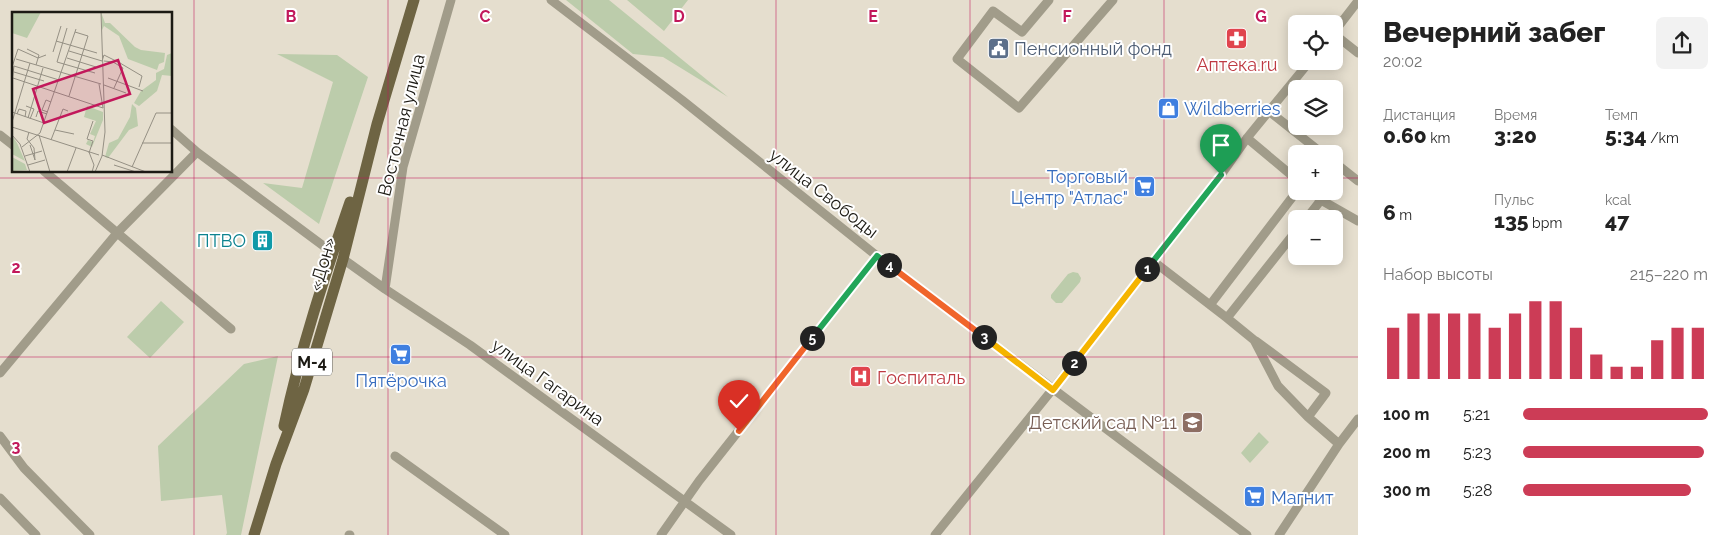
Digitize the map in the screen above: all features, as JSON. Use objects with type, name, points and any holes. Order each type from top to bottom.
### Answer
[{"type":"main road","points":[[254,535],[276,464],[292,385],[338,256],[414,0]]},
{"type":"street","name":"Восточная улица","points":[[385,289],[404,168],[451,0]]},
{"type":"street","name":"улица Свободы","points":[[551,0],[682,100],[877,256],[1247,535]]},
{"type":"street","points":[[1049,0],[1022,32],[993,11],[957,59],[1019,108],[1113,0]]},
{"type":"street","points":[[1343,21],[1358,1]]},
{"type":"street","points":[[1343,40],[1358,53]]},
{"type":"street","points":[[935,535],[1053,390],[1247,138],[1303,70]]},
{"type":"street","points":[[1270,112],[1312,145]]},
{"type":"street","name":"улица Гагарина","points":[[172,130],[197,152],[338,256],[470,345],[731,535]]},
{"type":"street","points":[[0,135],[12,144]]},
{"type":"street","points":[[1247,138],[1288,172]]},
{"type":"street","points":[[0,373],[118,232],[197,152]]},
{"type":"street","points":[[1343,169],[1358,181]]},
{"type":"street","points":[[45,172],[232,330]]},
{"type":"street","points":[[1210,305],[1290,200]]},
{"type":"street","points":[[1313,210],[1321,200],[1358,221]]},
{"type":"street","points":[[1227,318],[1288,241]]},
{"type":"street","points":[[661,535],[699,481],[877,256]]},
{"type":"street","points":[[1154,261],[1254,340],[1326,393],[1308,417]]},
{"type":"street","points":[[1254,340],[1278,386],[1308,417],[1339,444]]},
{"type":"street","points":[[1279,535],[1339,444],[1358,419]]},
{"type":"street","points":[[0,436],[24,468],[90,535]]},
{"type":"street","points":[[395,456],[505,535]]},
{"type":"street","points":[[0,498],[36,535]]},
{"type":"green space","points":[[566,0],[609,0],[728,97],[663,57],[633,54]]},
{"type":"green space","points":[[627,0],[688,0],[664,31]]},
{"type":"green space","points":[[277,54],[337,55],[368,77],[319,224],[263,183],[302,188],[333,82]]},
{"type":"green space","points":[[1078,273],[1081,278],[1080,282],[1062,303],[1056,303],[1051,298],[1051,295],[1068,274]]},
{"type":"green space","points":[[161,301],[184,322],[150,358],[127,337]]},
{"type":"green space","points":[[278,356],[241,535],[226,535],[222,495],[161,501],[158,446],[244,364]]},
{"type":"green space","points":[[1259,432],[1269,442],[1250,463],[1241,453]]},
{"type":"place","name":"Аптека.ru","points":[[1237,39]]},
{"type":"place","name":"Пенсионный фонд","points":[[998,48]]},
{"type":"place","name":"Wildberries","points":[[1168,108]]},
{"type":"place","name":"Торговый Центр \"Атлас\"","points":[[1144,186]]},
{"type":"place","name":"ПТВО","points":[[262,240]]},
{"type":"place","name":"Пятёрочка","points":[[401,355]]},
{"type":"place","name":"Госпиталь","points":[[861,377]]},
{"type":"place","name":"Детский сад №11","points":[[1193,422]]},
{"type":"place","name":"Магнит","points":[[1255,497]]},
{"type":"route","points":[[739,431],[877,256],[1053,390],[1221,175]]}]
